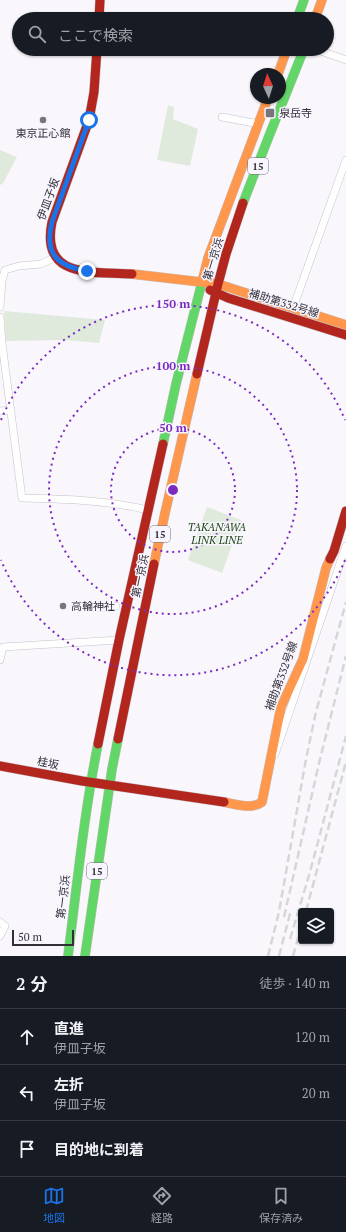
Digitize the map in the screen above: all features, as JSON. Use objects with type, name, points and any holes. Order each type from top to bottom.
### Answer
[{"type":"main road","points":[[99,12],[100,0]]},
{"type":"main road","points":[[300,12],[304,0]]},
{"type":"main road","points":[[318,12],[322,0]]},
{"type":"main road","name":"伊皿子坂","points":[[56,257],[51,249],[49,241],[50,231],[89,120],[94,92],[97,56]]},
{"type":"main road","points":[[280,68],[284,56]]},
{"type":"main road","name":"第一京浜","points":[[68,956],[74,898],[91,783],[110,732],[165,513],[216,289],[249,188],[301,56]]},
{"type":"main road","name":"第一京浜","points":[[85,956],[108,785],[110,732],[119,640],[176,384],[208,258],[266,104]]},
{"type":"main road","points":[[56,257],[66,266],[79,270],[180,279],[202,283],[216,289]]},
{"type":"main road","name":"補助第332号線","points":[[216,289],[346,326]]},
{"type":"main road","name":"補助第332号線","points":[[216,289],[346,335]]},
{"type":"main road","name":"補助第332号線","points":[[258,805],[262,802],[281,707],[303,658],[326,568],[334,551],[346,511]]},
{"type":"main road","name":"桂坂","points":[[0,766],[91,783],[252,806],[258,805]]},
{"type":"street","points":[[334,56],[346,60]]},
{"type":"street","points":[[222,117],[259,124]]},
{"type":"street","points":[[216,289],[294,308],[346,160]]},
{"type":"street","points":[[0,307],[2,281],[5,270],[19,266],[41,264],[56,257]]},
{"type":"street","points":[[0,317],[22,498],[73,499],[148,510]]},
{"type":"street","points":[[0,411],[11,410]]},
{"type":"street","points":[[258,805],[346,546]]},
{"type":"street","points":[[95,608],[116,606]]},
{"type":"street","points":[[0,660],[3,647],[119,640]]},
{"type":"street","points":[[0,922],[5,926],[0,936]]},
{"type":"green space","points":[[168,105],[174,107],[173,119],[198,129],[190,166],[157,160]]},
{"type":"green space","points":[[0,150],[17,157],[2,185],[0,184]]},
{"type":"green space","points":[[4,311],[105,320],[99,343],[65,340],[6,341]]},
{"type":"green space","name":"TAKANAWA LINK LINE","points":[[207,507],[241,520],[222,573],[188,560]]},
{"type":"railway","points":[[268,956],[279,912],[306,759],[316,712],[346,602]]},
{"type":"railway","points":[[284,917],[320,759],[346,656]]},
{"type":"railway","points":[[290,939],[310,872],[346,736]]},
{"type":"railway","points":[[307,908],[346,762]]},
{"type":"railway","points":[[279,956],[291,910]]},
{"type":"railway","points":[[293,956],[298,938]]},
{"type":"traffic: fast","points":[[300,12],[304,0]]},
{"type":"traffic: fast","points":[[243,203],[301,56]]},
{"type":"traffic: fast","points":[[163,444],[176,384],[203,278]]},
{"type":"traffic: fast","points":[[85,956],[112,769],[118,739]]},
{"type":"traffic: fast","points":[[68,956],[85,823],[98,744]]},
{"type":"traffic: slow","points":[[318,12],[322,0]]},
{"type":"traffic: slow","points":[[280,68],[284,56]]},
{"type":"traffic: slow","points":[[203,278],[208,258],[266,104]]},
{"type":"traffic: slow","points":[[132,274],[218,284],[346,325]]},
{"type":"traffic: slow","points":[[154,564],[197,374]]},
{"type":"traffic: slow","points":[[224,802],[248,806],[253,806],[262,802],[281,707],[303,659],[326,568],[330,559]]},
{"type":"traffic: jam","points":[[99,12],[100,0]]},
{"type":"traffic: jam","points":[[97,56],[94,92],[89,120],[52,222],[50,241],[54,254],[62,263],[73,269],[87,272],[132,274]]},
{"type":"traffic: jam","points":[[197,374],[226,254],[243,203]]},
{"type":"traffic: jam","points":[[210,290],[228,298],[346,335]]},
{"type":"traffic: jam","points":[[98,744],[119,640],[163,444]]},
{"type":"traffic: jam","points":[[330,559],[334,551],[346,511]]},
{"type":"traffic: jam","points":[[118,739],[154,564]]},
{"type":"traffic: jam","points":[[0,766],[82,781],[224,802]]},
{"type":"place","name":"泉岳寺","points":[[270,113]]},
{"type":"place","name":"東京正心館","points":[[43,120]]},
{"type":"place","name":"高輪神社","points":[[63,606]]},
{"type":"route","points":[[87,271],[66,266],[59,261],[51,249],[49,237],[52,222],[89,120]]}]
